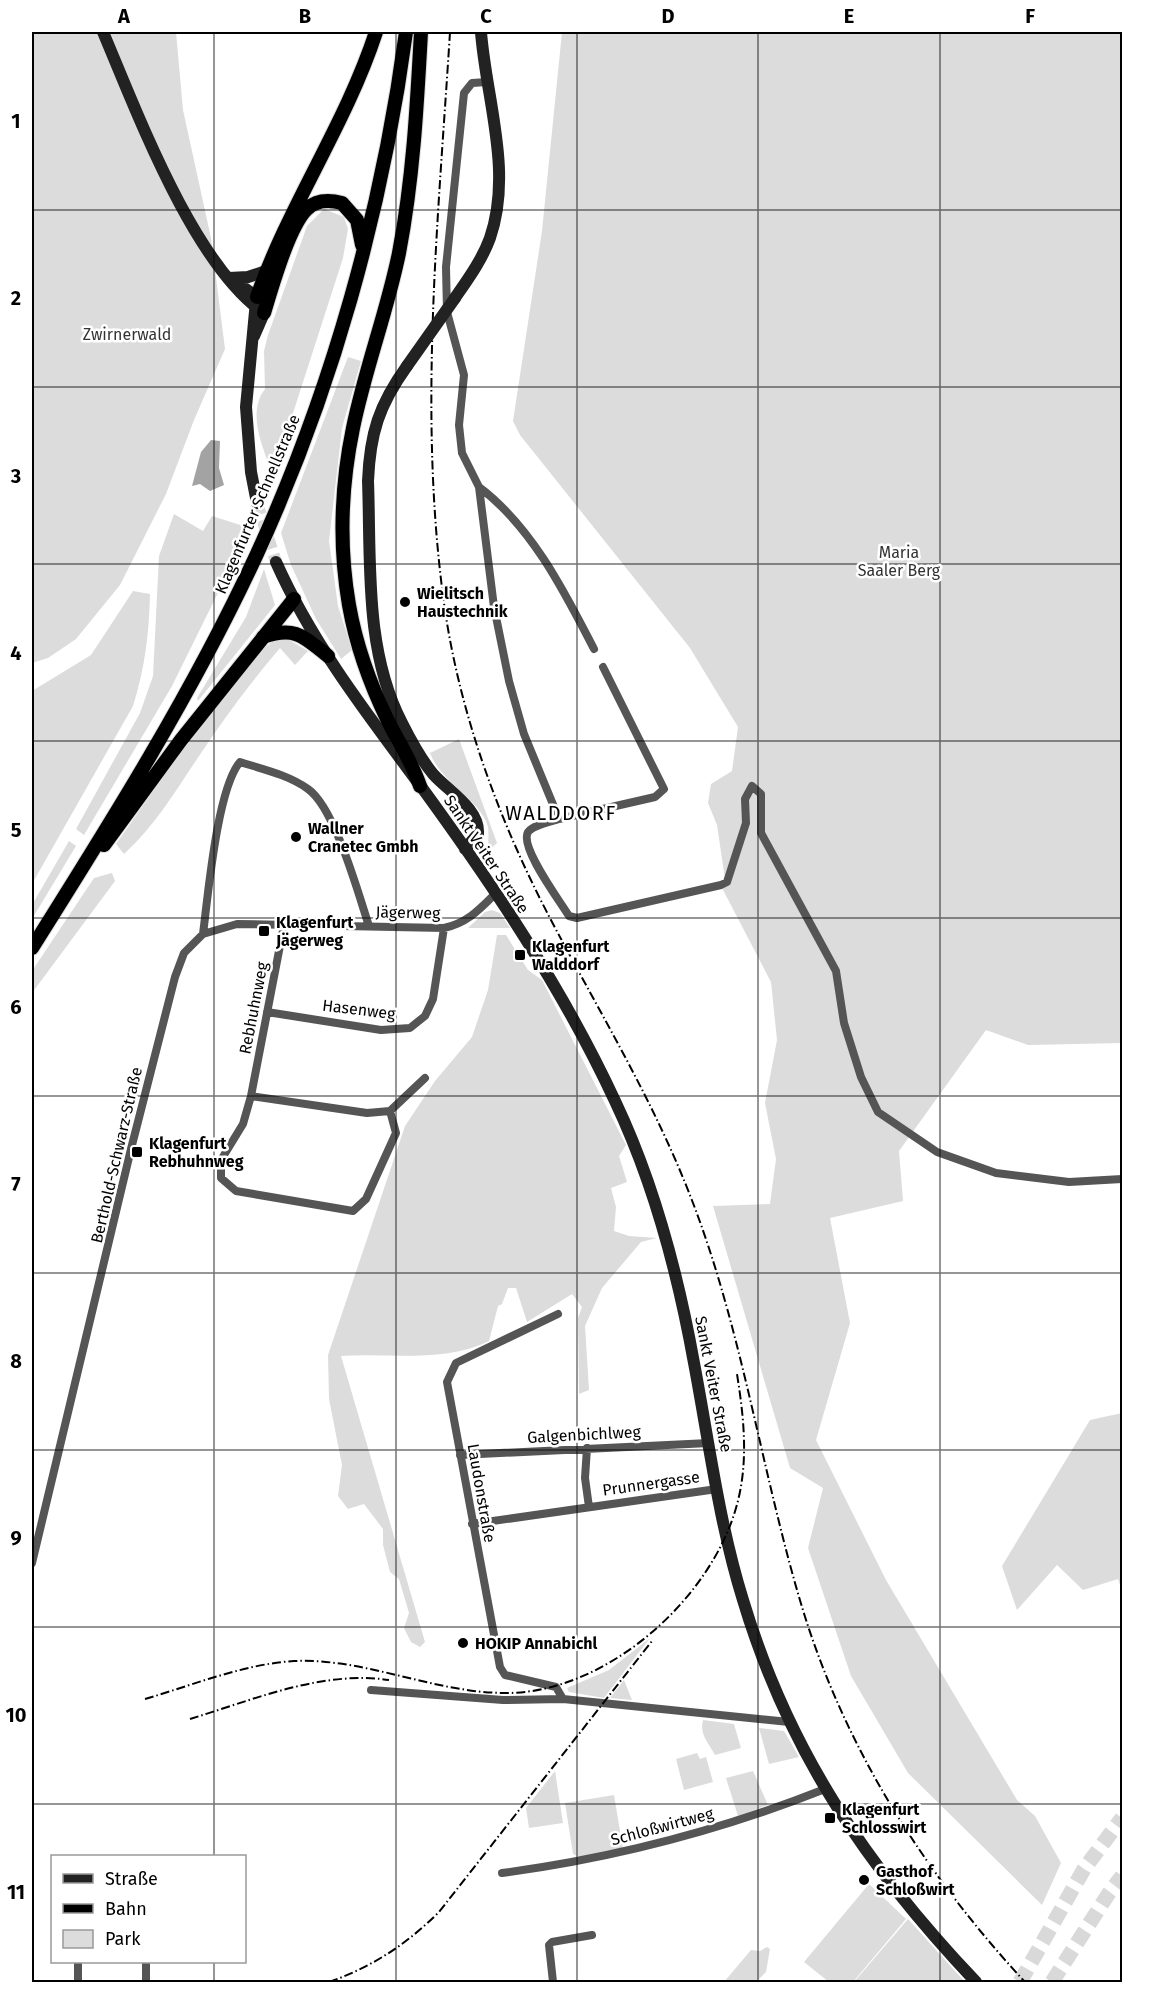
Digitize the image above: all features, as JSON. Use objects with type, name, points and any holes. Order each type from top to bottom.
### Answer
[{"type":"highway","points":[[259,305],[266,271],[303,188],[351,97],[376,32]]},
{"type":"highway","name":"Klagenfurter Schnellstraße","points":[[32,948],[193,679],[256,556],[314,414],[363,250],[381,173],[406,32]]},
{"type":"highway","points":[[420,786],[413,765],[380,704],[361,653],[349,605],[343,533],[343,488],[353,428],[387,305],[408,204],[421,32]]},
{"type":"highway","points":[[259,305],[308,208],[320,201],[342,203],[357,220],[363,250]]},
{"type":"highway","points":[[88,857],[106,844],[181,740],[294,599]]},
{"type":"highway","points":[[263,637],[292,632],[302,635],[328,656]]},
{"type":"main road","points":[[103,32],[146,133],[214,261],[259,305],[246,407],[251,472],[258,503]]},
{"type":"main road","points":[[465,849],[478,834],[475,818],[434,774],[410,739],[388,692],[377,654],[368,492],[369,454],[378,414],[387,394],[478,264],[489,240],[500,195],[499,169],[481,32]]},
{"type":"main road","points":[[229,278],[248,277],[266,271]]},
{"type":"main road","name":"Sankt Veiter Straße","points":[[276,562],[294,599],[328,656],[465,849],[579,1029],[633,1144],[655,1202],[674,1269],[717,1489],[742,1598],[761,1655],[789,1722],[825,1789],[884,1877],[976,1983]]},
{"type":"street","points":[[487,82],[472,83],[464,93],[446,267],[447,312],[464,375],[459,442],[465,462],[479,487],[508,512],[550,569],[594,649]]},
{"type":"street","points":[[479,487],[494,607],[508,681],[524,734],[559,819]]},
{"type":"street","points":[[603,667],[664,789],[654,798],[559,819],[531,829],[527,833],[526,845],[569,916],[577,918],[668,899],[727,882],[746,823],[745,799],[752,786],[761,794],[761,833],[836,970],[844,1023],[861,1077],[878,1112],[937,1152],[996,1173],[1069,1182],[1122,1179]]},
{"type":"street","points":[[203,934],[217,833],[233,770],[240,762],[302,784],[318,797],[330,817],[369,926]]},
{"type":"street","name":"Jägerweg","points":[[203,934],[237,924],[444,928],[460,924],[468,919],[495,894]]},
{"type":"street","name":"Rebhuhnweg","points":[[284,925],[251,1096],[243,1124],[221,1160],[219,1172],[224,1183],[236,1191],[347,1211],[358,1208],[366,1199],[396,1133],[390,1111]]},
{"type":"street","name":"Hasenweg","points":[[267,1012],[381,1030],[410,1028],[425,1016],[433,999],[444,928]]},
{"type":"street","name":"Berthold-Schwarz-Straße","points":[[32,1563],[175,977],[184,953],[203,934]]},
{"type":"street","points":[[251,1096],[358,1112],[390,1111],[425,1078]]},
{"type":"street","name":"Laudonstraße","points":[[558,1314],[456,1363],[447,1382],[500,1667],[506,1675],[555,1687],[563,1699]]},
{"type":"street","name":"Galgenbichlweg","points":[[460,1455],[709,1443]]},
{"type":"street","name":"Prunnergasse","points":[[587,1448],[585,1478],[589,1508]]},
{"type":"street","name":"Prunnergasse","points":[[472,1524],[717,1489]]},
{"type":"street","name":"Laudonstraße","points":[[371,1690],[503,1700],[563,1699],[789,1722]]},
{"type":"street","name":"Schloßwirtweg","points":[[502,1873],[584,1862],[696,1835],[825,1789]]},
{"type":"street","points":[[553,1983],[549,1945],[552,1942],[592,1935]]},
{"type":"street","points":[[78,1963],[78,1983]]},
{"type":"street","points":[[146,1963],[146,1983]]},
{"type":"green space","name":"Zwirnerwald","points":[[32,32],[176,32],[183,110],[211,238],[225,349],[194,420],[166,494],[120,585],[76,639],[48,658],[32,663]]},
{"type":"green space","name":"Maria Saaler Berg","points":[[562,32],[1122,32],[1122,1043],[1028,1045],[986,1030],[899,1151],[903,1201],[830,1218],[850,1323],[816,1440],[886,1580],[1017,1800],[1035,1816],[1061,1863],[1042,1905],[908,1773],[851,1676],[808,1548],[823,1488],[790,1468],[713,1206],[770,1204],[776,1159],[765,1103],[777,1040],[771,982],[722,888],[725,879],[717,825],[708,803],[711,784],[732,771],[738,727],[690,648],[520,435],[513,421],[542,231]]},
{"type":"green space","points":[[324,209],[344,217],[348,229],[343,258],[285,438],[271,470],[260,440],[257,418],[257,408],[265,389],[264,351],[307,226]]},
{"type":"green space","points":[[348,357],[361,361],[342,428],[329,541],[338,606],[352,650],[341,659],[316,619],[291,565],[281,533]]},
{"type":"green space","points":[[174,514],[203,531],[212,516],[250,528],[172,686],[84,835],[76,829],[140,713],[153,676],[159,556]]},
{"type":"green space","points":[[264,569],[275,605],[198,701],[197,698],[246,617]]},
{"type":"green space","points":[[133,591],[150,594],[146,651],[133,706],[32,884],[32,691],[91,655]]},
{"type":"green space","points":[[275,640],[289,640],[308,651],[295,665],[280,648],[227,716],[154,821],[124,854],[116,844],[173,763],[261,650]]},
{"type":"green space","points":[[459,739],[497,843],[488,851],[488,827],[484,817],[478,808],[443,774],[430,753]]},
{"type":"green space","points":[[69,841],[76,846],[32,919],[32,905]]},
{"type":"green space","points":[[112,873],[115,881],[32,993],[32,971],[94,878]]},
{"type":"green space","points":[[492,910],[500,913],[510,928],[468,928],[485,912]]},
{"type":"green space","points":[[497,935],[506,935],[528,970],[542,980],[626,1145],[619,1156],[627,1182],[611,1188],[616,1207],[614,1231],[629,1236],[657,1238],[641,1242],[602,1288],[585,1326],[589,1390],[579,1394],[578,1318],[582,1307],[572,1294],[527,1322],[516,1288],[508,1288],[502,1304],[498,1306],[489,1341],[472,1348],[435,1355],[341,1356],[425,1642],[420,1647],[411,1642],[404,1628],[409,1613],[399,1579],[390,1572],[383,1545],[383,1529],[364,1504],[348,1509],[338,1496],[342,1465],[329,1399],[328,1355],[405,1126],[435,1081],[472,1037],[488,990]]},
{"type":"green space","points":[[1122,1413],[1122,1591],[1118,1579],[1083,1590],[1057,1565],[1017,1610],[1002,1566],[1090,1420]]},
{"type":"green space","points":[[650,1638],[604,1698],[569,1692],[567,1688],[609,1670]]},
{"type":"green space","points":[[624,1680],[632,1700],[610,1698]]},
{"type":"green space","points":[[703,1720],[734,1724],[741,1748],[715,1755],[703,1735]]},
{"type":"green space","points":[[759,1728],[784,1731],[799,1757],[769,1764]]},
{"type":"green space","points":[[697,1753],[700,1759],[706,1757],[713,1782],[684,1790],[676,1759]]},
{"type":"green space","points":[[555,1771],[563,1823],[529,1828],[526,1808]]},
{"type":"green space","points":[[753,1771],[768,1805],[738,1816],[726,1778]]},
{"type":"green space","points":[[614,1795],[623,1849],[581,1858],[573,1854],[565,1803]]},
{"type":"green space","points":[[869,1884],[906,1919],[853,1982],[829,1982],[804,1962]]},
{"type":"green space","points":[[908,1919],[965,1982],[854,1982]]},
{"type":"green space","points":[[767,1947],[770,1949],[766,1972],[756,1982],[724,1982],[751,1950],[760,1951]]},
{"type":"shaded area","points":[[211,440],[220,441],[219,468],[224,485],[210,491],[200,484],[192,486],[201,452]]},
{"type":"tunnel","points":[[257,503],[276,562]]},
{"type":"tunnel","points":[[1020,1982],[1084,1869],[1122,1818]]},
{"type":"tunnel","points":[[1052,1982],[1122,1876]]},
{"type":"railway","points":[[450,32],[433,324],[431,398],[433,471],[437,544],[446,617],[453,657],[474,735],[501,812],[534,886],[645,1096],[693,1203],[726,1303],[802,1607],[841,1710],[865,1760],[922,1853],[988,1941],[1025,1982]]},
{"type":"railway","points":[[145,1699],[256,1666],[294,1661],[320,1661],[347,1665],[450,1687],[503,1693],[541,1689],[578,1678],[614,1660],[647,1636],[677,1608],[702,1577],[722,1543],[736,1508],[743,1475],[742,1407],[737,1374]]},
{"type":"railway","points":[[329,1982],[374,1962],[401,1944],[439,1912],[652,1641]]},
{"type":"railway","points":[[190,1719],[313,1683],[338,1679],[389,1680]]},
{"type":"place","name":"Wielitsch Haustechnik","points":[[405,602]]},
{"type":"place","name":"Wallner Cranetec Gmbh","points":[[296,837]]},
{"type":"place","name":"Klagenfurt Jägerweg","points":[[264,931]]},
{"type":"place","name":"Klagenfurt Walddorf","points":[[520,955]]},
{"type":"place","name":"Klagenfurt Rebhuhnweg","points":[[137,1152]]},
{"type":"place","name":"HOKIP Annabichl","points":[[463,1643]]},
{"type":"place","name":"Klagenfurt Schlosswirt","points":[[830,1818]]},
{"type":"place","name":"Gasthof Schloßwirt","points":[[864,1880]]},
{"type":"district","name":"WALDDORF","points":[[561,813]]}]
